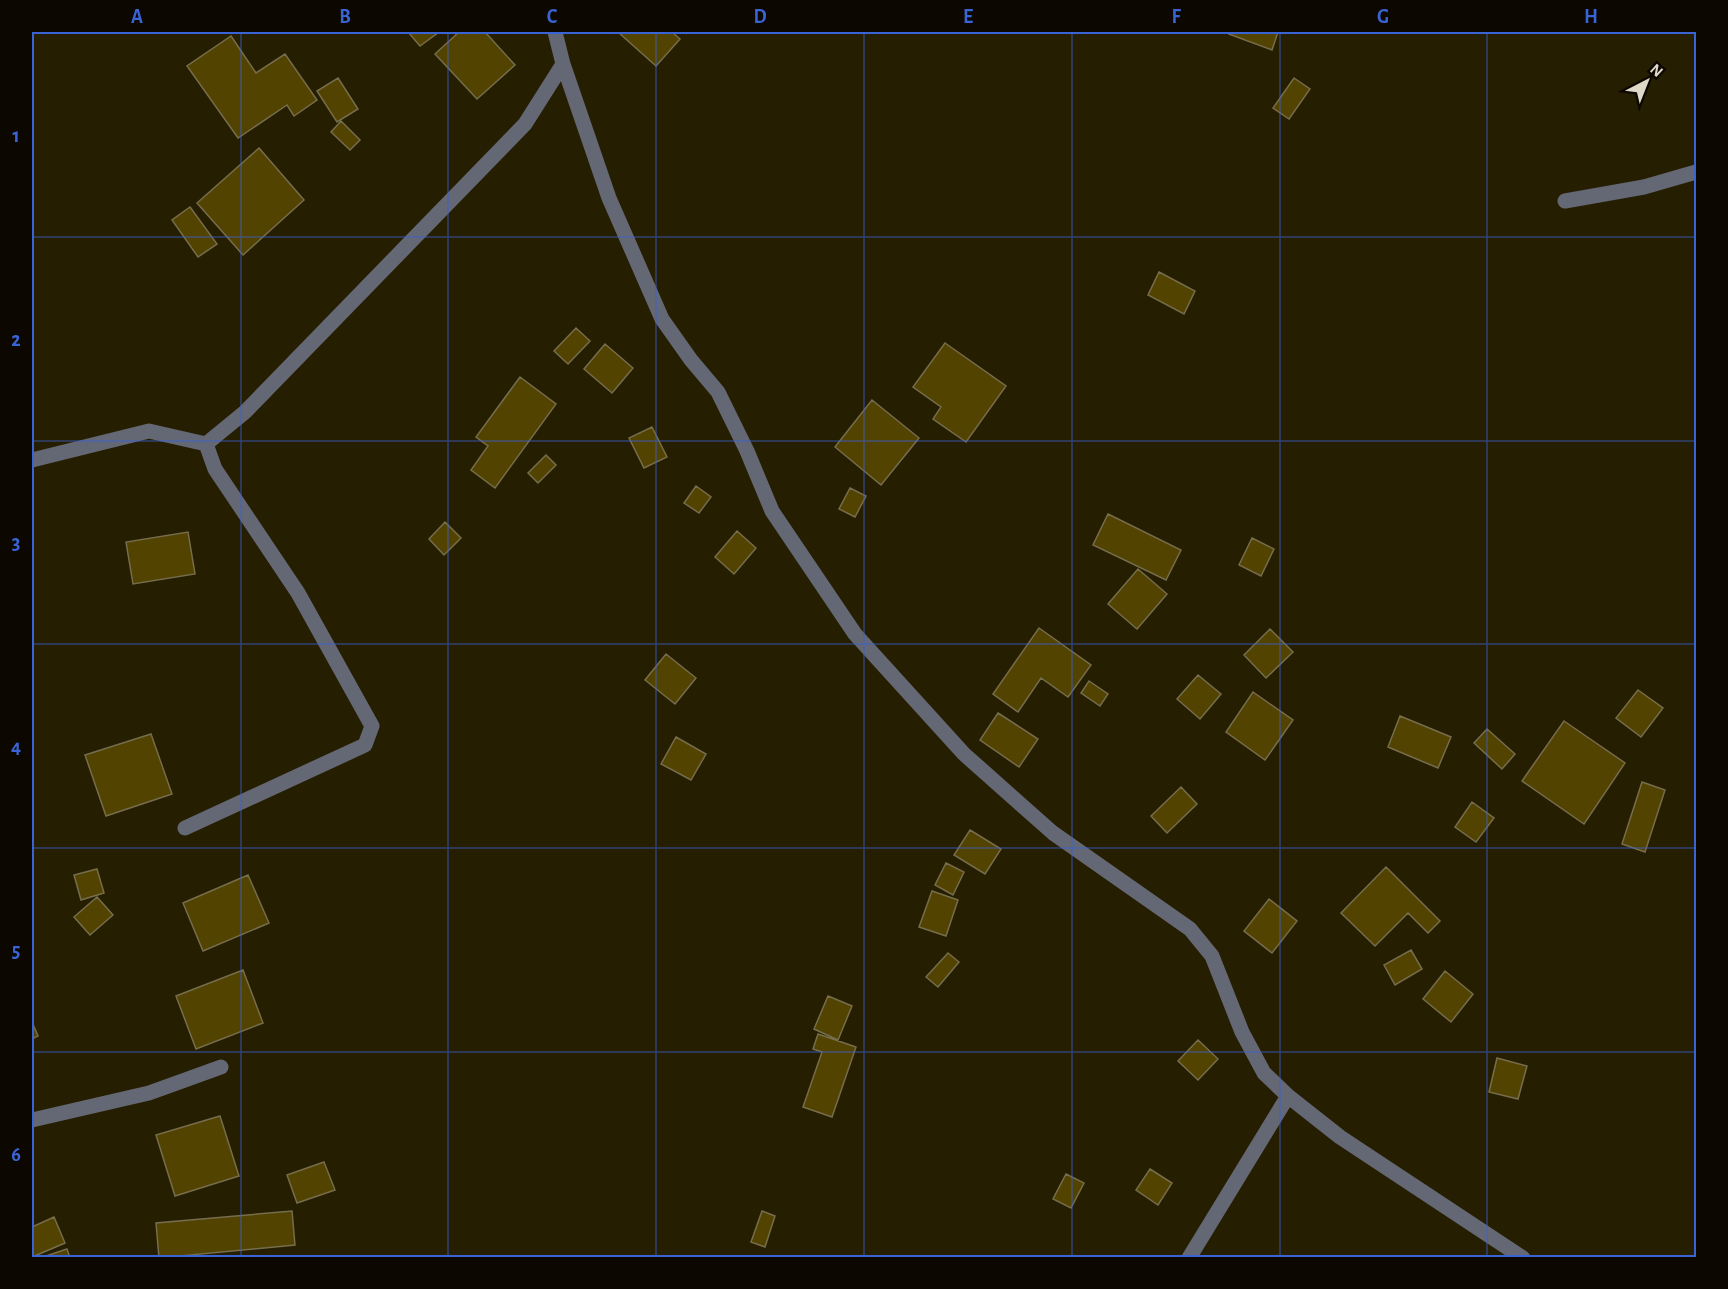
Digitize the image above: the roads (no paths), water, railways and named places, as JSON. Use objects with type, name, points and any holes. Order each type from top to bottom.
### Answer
[{"type":"street","points":[[555,32],[563,64],[609,198],[662,319],[691,360],[718,392],[747,451],[772,511],[848,624],[964,754],[1053,833],[1190,929],[1212,956],[1242,1032],[1264,1072],[1288,1096],[1340,1137],[1523,1257]]},
{"type":"street","points":[[206,444],[245,412],[525,124],[563,64]]},
{"type":"street","points":[[1565,201],[1644,186],[1696,172]]},
{"type":"street","points":[[32,460],[149,431],[206,444]]},
{"type":"street","points":[[184,828],[365,746],[372,726],[298,593],[215,469],[206,444]]},
{"type":"street","points":[[32,1120],[149,1093],[221,1067]]},
{"type":"street","points":[[1189,1257],[1288,1096]]}]
